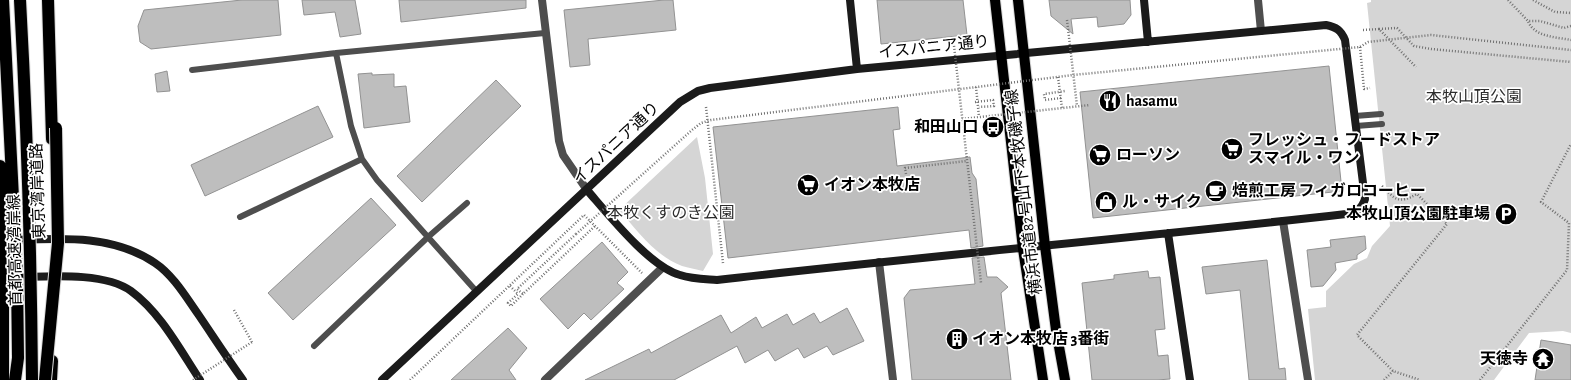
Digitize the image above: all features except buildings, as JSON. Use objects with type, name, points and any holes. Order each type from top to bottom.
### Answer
[{"type":"highway","name":"東京湾岸道路","points":[[3,0],[16,240],[18,358],[15,380]]},
{"type":"highway","name":"首都高速湾岸線","points":[[20,0],[28,151],[31,254],[32,380]]},
{"type":"highway","name":"東京湾岸道路","points":[[49,0],[55,238],[58,276],[51,380]]},
{"type":"highway","points":[[45,380],[58,243],[56,128],[49,0]]},
{"type":"highway","name":"首都高速湾岸線","points":[[0,166],[3,257],[3,380]]},
{"type":"main road","name":"横浜市道82号山下本牧磯子線","points":[[995,0],[1023,249],[1043,380]]},
{"type":"main road","name":"横浜市道82号山下本牧磯子線","points":[[1018,0],[1045,246],[1056,330],[1065,380]]},
{"type":"street","points":[[542,0],[558,141],[563,155],[587,190],[648,256],[662,268],[679,275],[696,279],[717,280],[1283,221],[1308,380]]},
{"type":"street","points":[[850,0],[857,69]]},
{"type":"street","points":[[1144,0],[1148,42]]},
{"type":"street","points":[[1258,0],[1261,31]]},
{"type":"street","name":"イスパニア通り","points":[[382,380],[680,102],[698,91],[710,88],[857,69],[1326,25],[1335,27],[1342,33],[1345,40],[1364,192],[1364,204],[1357,211],[1346,214],[1283,221]]},
{"type":"street","points":[[1168,233],[1190,380]]},
{"type":"street","points":[[16,240],[55,238],[89,240],[116,245],[138,253],[156,264],[171,278],[184,294],[243,380]]},
{"type":"street","points":[[879,262],[893,380]]},
{"type":"street","points":[[545,380],[662,268]]},
{"type":"street","points":[[17,277],[86,277],[109,281],[130,290],[161,322],[200,380]]},
{"type":"lane","points":[[192,70],[545,32]]},
{"type":"lane","points":[[336,54],[351,126],[362,158],[378,180],[477,292]]},
{"type":"lane","points":[[1355,116],[1381,114]]},
{"type":"lane","points":[[1356,126],[1382,124]]},
{"type":"lane","points":[[240,217],[362,158]]},
{"type":"lane","points":[[314,346],[428,237],[467,203]]},
{"type":"path","points":[[1508,0],[1528,21],[1530,28],[1536,33],[1571,40]]},
{"type":"path","points":[[1533,0],[1556,12],[1571,13]]},
{"type":"path","points":[[1067,20],[1076,106]]},
{"type":"path","points":[[1528,21],[1540,21],[1564,28],[1571,26]]},
{"type":"path","points":[[1363,30],[1397,28],[1414,46],[1431,49],[1571,62]]},
{"type":"path","points":[[1379,29],[1416,67]]},
{"type":"path","points":[[523,294],[518,289],[576,234],[701,123],[711,120],[1073,75],[1360,47],[1368,42],[1431,35],[1571,50]]},
{"type":"path","points":[[952,36],[981,283]]},
{"type":"path","points":[[1360,47],[1364,88],[1370,88]]},
{"type":"path","points":[[1058,77],[1062,108]]},
{"type":"path","points":[[976,87],[980,117]]},
{"type":"path","points":[[1061,98],[1045,100],[1044,94],[1065,92]]},
{"type":"path","points":[[975,102],[993,100],[994,106],[978,108]]},
{"type":"path","points":[[962,119],[1090,105]]},
{"type":"path","points":[[706,107],[723,263]]},
{"type":"path","points":[[1480,380],[1568,270],[1568,223],[1541,202],[1571,144]]},
{"type":"path","points":[[906,174],[905,168],[967,161]]},
{"type":"path","points":[[1382,186],[1394,198],[1406,200],[1417,194],[1447,224],[1357,335],[1394,371],[1420,380]]},
{"type":"path","points":[[410,380],[584,216],[649,280]]},
{"type":"path","points":[[510,286],[518,294],[508,303],[510,306],[595,226]]},
{"type":"path","points":[[193,380],[252,342],[234,310]]},
{"type":"path","points":[[1384,380],[1394,371]]},
{"type":"green space","name":"本牧山頂公園","points":[[1371,0],[1571,0],[1571,333],[1563,331],[1529,333],[1494,380],[1315,380],[1308,309],[1326,307],[1326,291],[1354,264],[1367,258],[1372,246],[1390,226],[1367,3],[1371,2]]},
{"type":"green space","name":"本牧くすのき公園","points":[[697,137],[705,178],[713,254],[703,271],[682,266],[663,256],[647,242],[619,210]]},
{"type":"place","name":"hasamu","points":[[1110,101]]},
{"type":"place","name":"和田山口","points":[[993,127]]},
{"type":"place","name":"フレッシュ・フードストア スマイル・ワン","points":[[1232,149]]},
{"type":"place","name":"ローソン","points":[[1100,155]]},
{"type":"place","name":"イオン本牧店","points":[[808,185]]},
{"type":"place","name":"焙煎工房 フィガロコーヒー","points":[[1216,191]]},
{"type":"place","name":"ル・サイク","points":[[1106,202]]},
{"type":"place","name":"本牧山頂公園駐車場","points":[[1506,214]]},
{"type":"place","name":"イオン本牧店 3番街","points":[[957,339]]},
{"type":"place","name":"天徳寺","points":[[1543,359]]}]
